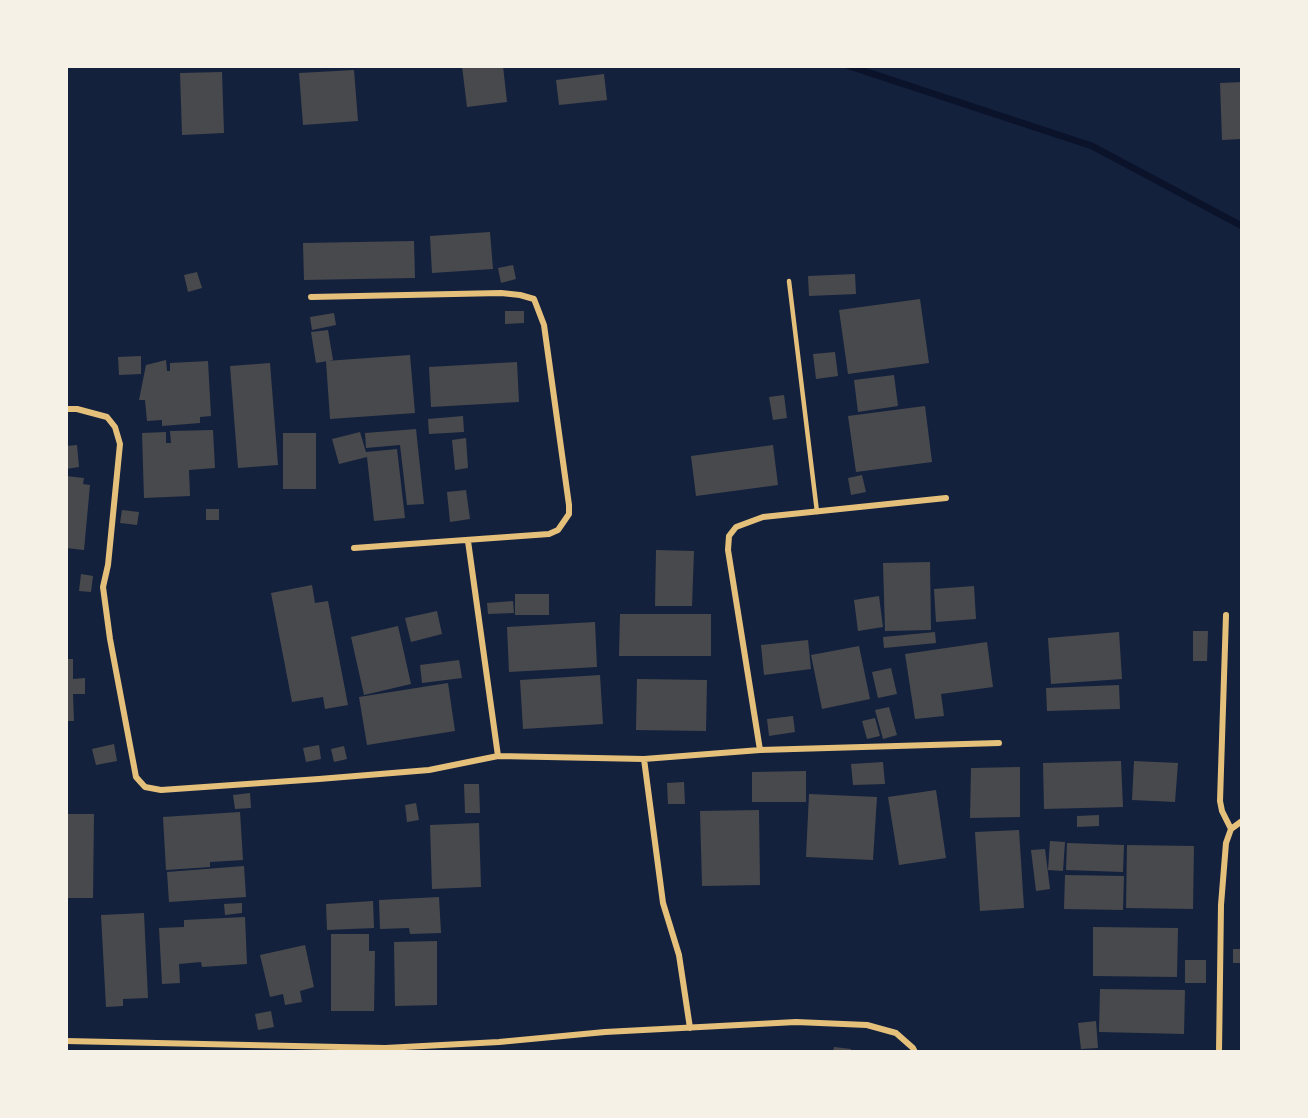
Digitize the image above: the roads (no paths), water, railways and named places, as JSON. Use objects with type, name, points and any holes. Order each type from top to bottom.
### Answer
[{"type":"street","points":[[311,297],[501,293],[520,295],[534,299],[544,325],[568,514],[558,530],[549,534],[354,548]]},
{"type":"street","points":[[66,409],[77,409],[107,417],[115,427],[120,444],[108,565],[103,587],[110,639],[136,777],[145,787],[161,790],[429,770],[498,756],[644,759],[760,750],[999,743]]},
{"type":"street","points":[[760,750],[728,550],[729,536],[736,527],[764,517],[946,498]]},
{"type":"street","points":[[468,541],[498,756]]},
{"type":"street","points":[[1226,615],[1220,801],[1231,829]]},
{"type":"street","points":[[644,759],[663,903],[679,955],[690,1028]]},
{"type":"street","points":[[1219,1052],[1221,905],[1226,843],[1231,829],[1242,821]]},
{"type":"street","points":[[66,1041],[385,1048],[499,1042],[605,1032],[796,1022],[867,1025],[896,1034],[915,1052]]},
{"type":"lane","points":[[789,281],[817,512]]},
{"type":"waterway","points":[[849,66],[1092,146],[1242,226]]}]
